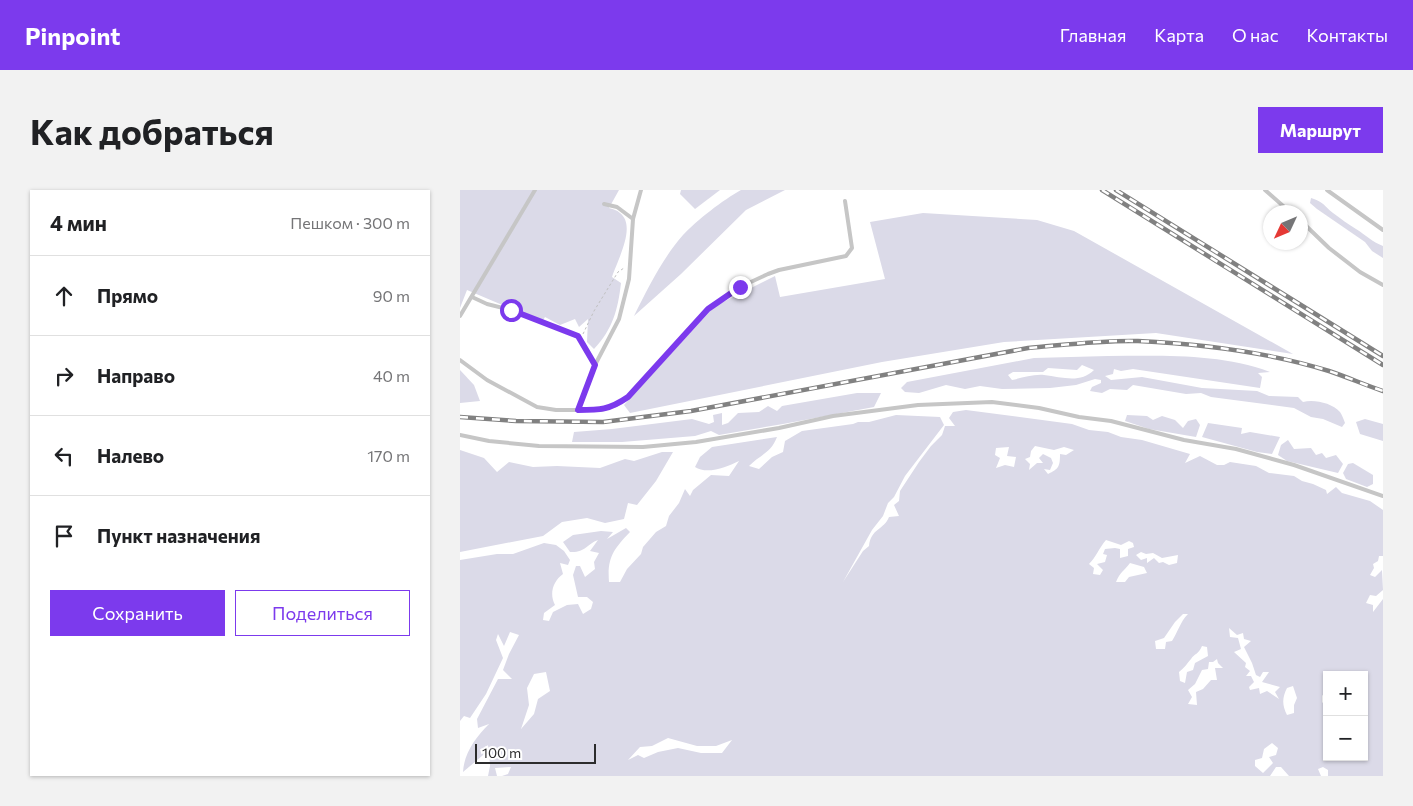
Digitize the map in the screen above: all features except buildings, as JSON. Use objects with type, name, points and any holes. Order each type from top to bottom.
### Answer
[{"type":"lane","points":[[460,316],[535,190]]},
{"type":"lane","points":[[578,410],[595,365],[619,319],[629,279],[633,219],[641,190]]},
{"type":"lane","points":[[1265,190],[1282,205]]},
{"type":"lane","points":[[1327,190],[1383,230]]},
{"type":"lane","points":[[460,360],[487,380],[537,407],[556,410],[601,410],[616,405],[628,397],[708,309],[740,287],[773,272],[846,256],[852,248],[845,201]]},
{"type":"lane","points":[[604,204],[617,207],[633,219]]},
{"type":"lane","points":[[1308,228],[1329,248],[1360,272],[1383,286]]},
{"type":"lane","points":[[472,297],[578,336],[595,365]]},
{"type":"lane","points":[[460,435],[489,441],[539,446],[643,447],[696,442],[779,428],[833,416],[918,405],[992,402],[1111,421],[1184,440],[1236,450],[1294,465],[1383,496]]},
{"type":"path","points":[[578,336],[583,334],[594,311],[618,272],[631,262]]},
{"type":"shaded area","points":[[460,190],[619,190],[609,208],[620,213],[625,219],[627,226],[624,244],[612,277],[621,283],[620,292],[614,318],[606,334],[594,349],[587,342],[588,319],[579,327],[575,319],[560,325],[545,317],[542,322],[467,290],[460,308]]},
{"type":"shaded area","points":[[681,190],[720,190],[695,209],[680,194]]},
{"type":"shaded area","points":[[741,190],[785,190],[746,210],[681,274],[634,316],[650,284],[675,244],[695,223]]},
{"type":"shaded area","points":[[1311,198],[1321,202],[1344,221],[1383,246],[1383,258],[1372,251],[1365,242],[1317,209],[1310,203]]},
{"type":"shaded area","points":[[923,213],[1037,220],[1074,231],[1293,354],[1156,333],[1004,342],[882,362],[630,413],[624,405],[715,306],[775,276],[780,297],[885,279],[870,222]]},
{"type":"shaded area","points":[[1169,356],[1231,361],[1270,372],[1258,373],[1262,377],[1260,388],[1133,369],[1121,371],[1114,369],[1113,374],[1105,376],[1111,380],[1142,377],[1202,388],[1257,391],[1269,396],[1298,397],[1303,402],[1317,401],[1332,406],[1340,412],[1345,423],[1342,427],[1323,419],[1311,417],[1294,408],[1211,397],[1201,393],[1186,394],[1133,385],[1127,390],[1110,389],[1102,393],[1090,391],[1092,387],[1101,383],[1101,380],[1095,379],[1076,385],[1050,388],[1002,389],[980,386],[965,389],[946,385],[919,393],[905,392],[901,388],[907,382],[1034,358]],"holes":[[[1082,365],[1094,370],[1083,377],[1077,378],[1040,375],[1012,380],[1008,375],[1013,372],[1043,372],[1048,368],[1077,370]]]},
{"type":"shaded area","points":[[460,370],[474,385],[480,401],[460,403]]},
{"type":"shaded area","points":[[857,393],[881,393],[874,407],[719,435],[711,431],[695,436],[622,442],[572,442],[574,432],[692,419],[709,424],[714,422],[713,415],[722,413],[722,425],[728,423],[738,413],[759,412],[768,406],[777,411],[782,406]]},
{"type":"shaded area","points":[[966,410],[1072,424],[1089,430],[1108,432],[1121,437],[1142,440],[1190,454],[1185,463],[1200,456],[1217,465],[1224,465],[1230,462],[1256,466],[1269,473],[1294,476],[1326,490],[1327,494],[1336,487],[1342,493],[1370,501],[1383,510],[1383,556],[1379,556],[1378,561],[1373,564],[1374,568],[1370,575],[1375,577],[1382,570],[1383,590],[1376,596],[1370,595],[1366,603],[1373,605],[1373,612],[1383,599],[1383,776],[1328,776],[1328,770],[1323,767],[1318,769],[1321,776],[1289,776],[1281,767],[1276,767],[1270,776],[502,776],[508,774],[511,767],[495,768],[497,776],[488,776],[490,766],[489,750],[463,772],[466,758],[472,746],[489,724],[478,728],[477,719],[498,679],[512,679],[503,670],[519,635],[510,632],[504,646],[498,634],[496,640],[503,658],[486,694],[470,718],[464,716],[460,721],[460,560],[497,554],[513,554],[544,543],[556,545],[564,551],[570,560],[568,565],[560,563],[563,574],[554,584],[552,592],[555,605],[544,613],[543,620],[549,621],[553,612],[567,605],[578,604],[583,614],[591,609],[593,602],[587,597],[578,597],[573,575],[576,566],[580,566],[585,577],[595,569],[594,562],[599,553],[590,551],[598,540],[583,550],[575,552],[570,552],[563,542],[573,535],[601,531],[613,532],[607,539],[626,528],[630,532],[616,549],[609,566],[609,582],[620,582],[627,569],[641,554],[643,547],[656,532],[666,526],[669,516],[679,503],[685,489],[690,496],[693,490],[711,475],[729,476],[739,461],[723,468],[711,470],[695,467],[700,457],[712,447],[777,437],[772,447],[749,466],[759,469],[772,457],[783,452],[785,441],[802,431],[869,422],[896,415],[940,417],[944,425],[905,476],[843,582],[863,551],[869,546],[875,532],[889,517],[899,516],[894,505],[899,501],[900,491],[931,446],[942,435],[945,426],[955,426],[949,418],[953,412]],"holes":[[[1035,446],[1054,450],[1064,447],[1074,450],[1066,455],[1060,454],[1058,467],[1048,474],[1044,469],[1050,470],[1053,463],[1051,458],[1043,454],[1039,458],[1043,463],[1037,463],[1029,470],[1030,464],[1025,459],[1030,457],[1031,451]],[[1009,447],[1007,456],[1016,457],[1014,467],[1005,465],[996,468],[1000,458],[995,455],[996,448]],[[1106,540],[1121,545],[1129,541],[1133,543],[1134,547],[1128,549],[1128,556],[1120,558],[1120,549],[1105,549],[1103,554],[1107,555],[1105,562],[1097,564],[1103,570],[1100,575],[1093,574],[1094,568],[1089,564]],[[1141,552],[1146,554],[1153,553],[1162,558],[1178,555],[1177,563],[1169,565],[1163,562],[1159,563],[1154,558],[1147,563],[1147,558],[1141,560],[1136,555]],[[1130,563],[1144,567],[1147,573],[1129,577],[1125,582],[1116,582]],[[1183,614],[1188,614],[1172,641],[1166,642],[1165,649],[1156,649],[1155,641],[1164,638]],[[1229,628],[1237,635],[1243,633],[1244,639],[1251,641],[1244,647],[1256,675],[1260,677],[1263,672],[1269,672],[1262,682],[1280,687],[1275,692],[1279,699],[1267,691],[1260,694],[1259,688],[1250,690],[1249,687],[1254,682],[1251,676],[1246,676],[1250,671],[1245,667],[1246,663],[1234,652],[1241,649],[1238,638],[1230,637]],[[1202,646],[1207,647],[1208,656],[1195,663],[1193,670],[1187,672],[1185,683],[1180,681],[1179,672]],[[1217,659],[1223,668],[1215,668],[1217,680],[1211,680],[1203,689],[1196,692],[1197,705],[1188,704],[1192,697],[1188,690],[1195,684],[1202,670],[1208,669],[1209,662]],[[546,672],[550,691],[538,699],[534,714],[521,729],[529,705],[527,688],[534,674]],[[1293,686],[1297,698],[1294,705],[1294,713],[1287,715],[1283,705],[1287,688]],[[668,738],[697,746],[716,746],[732,740],[722,753],[701,753],[678,748],[658,752],[644,758],[638,755],[628,760],[640,747],[652,746]],[[1272,743],[1278,748],[1276,755],[1269,757],[1273,763],[1263,773],[1255,766],[1255,760],[1262,758],[1264,749]]]},
{"type":"shaded area","points":[[1127,415],[1147,416],[1153,420],[1162,416],[1175,420],[1183,428],[1188,421],[1196,419],[1200,425],[1196,437],[1149,429],[1125,421]]},
{"type":"shaded area","points":[[1365,419],[1383,424],[1383,441],[1360,434],[1356,422]]},
{"type":"shaded area","points":[[1208,423],[1242,428],[1241,434],[1250,432],[1280,437],[1272,454],[1257,452],[1202,437]]},
{"type":"shaded area","points":[[1288,440],[1294,449],[1311,448],[1316,455],[1322,453],[1326,458],[1336,455],[1343,464],[1338,473],[1287,461],[1278,455],[1281,445]]},
{"type":"shaded area","points":[[460,450],[484,458],[497,472],[509,462],[533,467],[600,468],[625,459],[634,461],[662,452],[673,452],[656,481],[637,505],[628,503],[624,519],[605,523],[587,518],[562,522],[543,536],[460,552]]},
{"type":"shaded area","points":[[1353,463],[1373,475],[1373,484],[1367,487],[1346,479],[1343,473],[1348,464]]},
{"type":"railway","points":[[1102,190],[1383,365]]},
{"type":"railway","points":[[1116,190],[1383,356]]},
{"type":"railway","points":[[460,417],[516,421],[603,422],[691,411],[1028,348],[1110,341],[1186,344],[1259,354],[1306,364],[1383,391]]},
{"type":"route","points":[[511,310],[578,336],[595,365],[578,410],[601,410],[616,405],[628,397],[708,309],[740,287]]}]
